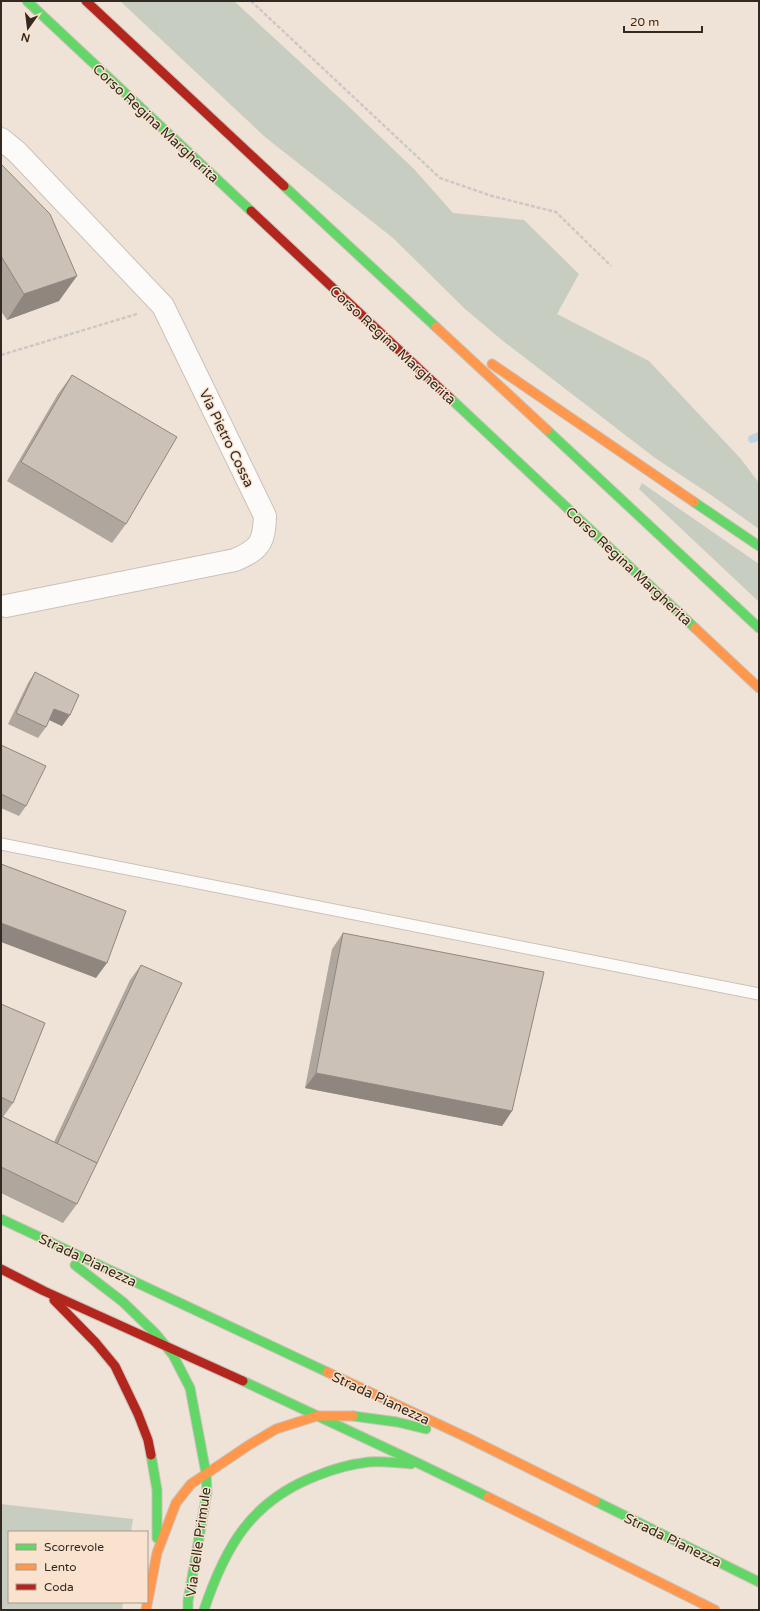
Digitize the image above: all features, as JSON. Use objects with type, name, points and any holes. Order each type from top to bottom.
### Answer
[{"type":"main road","name":"Corso Regina Margherita","points":[[27,1],[759,688]]},
{"type":"main road","points":[[86,1],[759,628]]},
{"type":"main road","points":[[435,326],[759,546]]},
{"type":"main road","name":"Strada Pianezza","points":[[1,1219],[468,1438],[759,1582]]},
{"type":"main road","name":"Via delle Primule","points":[[31,1233],[105,1287],[139,1317],[167,1346],[190,1388],[206,1473],[207,1492],[188,1601],[188,1610]]},
{"type":"main road","points":[[1,1269],[44,1291],[167,1346],[422,1465],[715,1610]]},
{"type":"main road","name":"Via delle Primule","points":[[44,1291],[96,1343],[115,1366],[138,1414],[148,1440],[158,1490],[157,1554]]},
{"type":"main road","name":"Via delle Primule","points":[[148,1600],[157,1554],[176,1503],[191,1484],[276,1429],[317,1416],[352,1416],[397,1422],[468,1438]]},
{"type":"main road","name":"Via delle Primule","points":[[204,1610],[214,1580],[230,1548],[253,1517],[278,1494],[308,1478],[341,1468],[369,1462],[422,1465]]},
{"type":"street","name":"Via Pietro Cossa","points":[[1,139],[17,152],[163,306],[265,516],[260,544],[251,553],[235,560],[3,607]]},
{"type":"lane","points":[[1,844],[759,994]]},
{"type":"path","points":[[251,1],[440,178],[492,196],[556,212],[611,266]]},
{"type":"path","points":[[1,355],[163,306]]},
{"type":"shaded area","points":[[120,1],[234,1],[415,170],[453,213],[524,220],[579,274],[557,314],[649,361],[741,459],[759,483],[759,529],[655,458],[503,341],[465,309],[393,238],[265,137]]},
{"type":"shaded area","points":[[642,483],[759,564],[759,602],[639,489]]},
{"type":"shaded area","points":[[1,1504],[133,1519],[131,1531],[8,1531],[8,1603],[123,1603],[122,1610],[1,1610]]},
{"type":"building","points":[[1,164],[50,214],[77,276],[24,294],[1,256]]},
{"type":"building","points":[[72,375],[177,437],[126,524],[21,462]]},
{"type":"building","points":[[35,672],[79,695],[70,715],[54,709],[46,727],[16,713]]},
{"type":"building","points":[[1,745],[46,766],[26,806],[1,794]]},
{"type":"building","points":[[1,864],[126,911],[107,963],[1,923]]},
{"type":"building","points":[[343,933],[544,972],[512,1111],[316,1073]]},
{"type":"building","points":[[141,965],[182,983],[97,1163],[57,1144]]},
{"type":"building","points":[[1,1004],[45,1023],[13,1103],[1,1097]]},
{"type":"building","points":[[1,1116],[97,1163],[77,1204],[1,1167]]},
{"type":"waterway","points":[[752,439],[759,436]]},
{"type":"traffic: fast","points":[[27,1],[251,211]]},
{"type":"traffic: fast","points":[[284,186],[436,327]]},
{"type":"traffic: fast","points":[[450,398],[695,628]]},
{"type":"traffic: fast","points":[[547,430],[759,628]]},
{"type":"traffic: fast","points":[[694,502],[759,546]]},
{"type":"traffic: fast","points":[[1,1219],[327,1372]]},
{"type":"traffic: fast","points":[[75,1265],[123,1302],[156,1334],[173,1355],[190,1388],[206,1473],[207,1492],[188,1601],[188,1610]]},
{"type":"traffic: fast","points":[[243,1381],[488,1497]]},
{"type":"traffic: fast","points":[[353,1416],[397,1422],[426,1429]]},
{"type":"traffic: fast","points":[[151,1455],[157,1490],[157,1538]]},
{"type":"traffic: fast","points":[[204,1610],[221,1566],[232,1547],[244,1529],[258,1513],[274,1499],[293,1486],[342,1467],[374,1462],[411,1464]]},
{"type":"traffic: fast","points":[[595,1501],[759,1582]]},
{"type":"traffic: slow","points":[[436,327],[547,430]]},
{"type":"traffic: slow","points":[[492,364],[694,502]]},
{"type":"traffic: slow","points":[[695,628],[759,688]]},
{"type":"traffic: slow","points":[[327,1372],[468,1438],[595,1501]]},
{"type":"traffic: slow","points":[[148,1600],[157,1553],[176,1503],[191,1484],[249,1445],[276,1429],[317,1416],[353,1416]]},
{"type":"traffic: slow","points":[[488,1497],[715,1610]]},
{"type":"traffic: slow","points":[[146,1610],[147,1603]]},
{"type":"traffic: jam","points":[[86,1],[284,186]]},
{"type":"traffic: jam","points":[[251,211],[450,398]]},
{"type":"traffic: jam","points":[[1,1269],[44,1291],[243,1381]]},
{"type":"traffic: jam","points":[[54,1300],[96,1343],[115,1366],[138,1414],[148,1440],[151,1455]]}]
